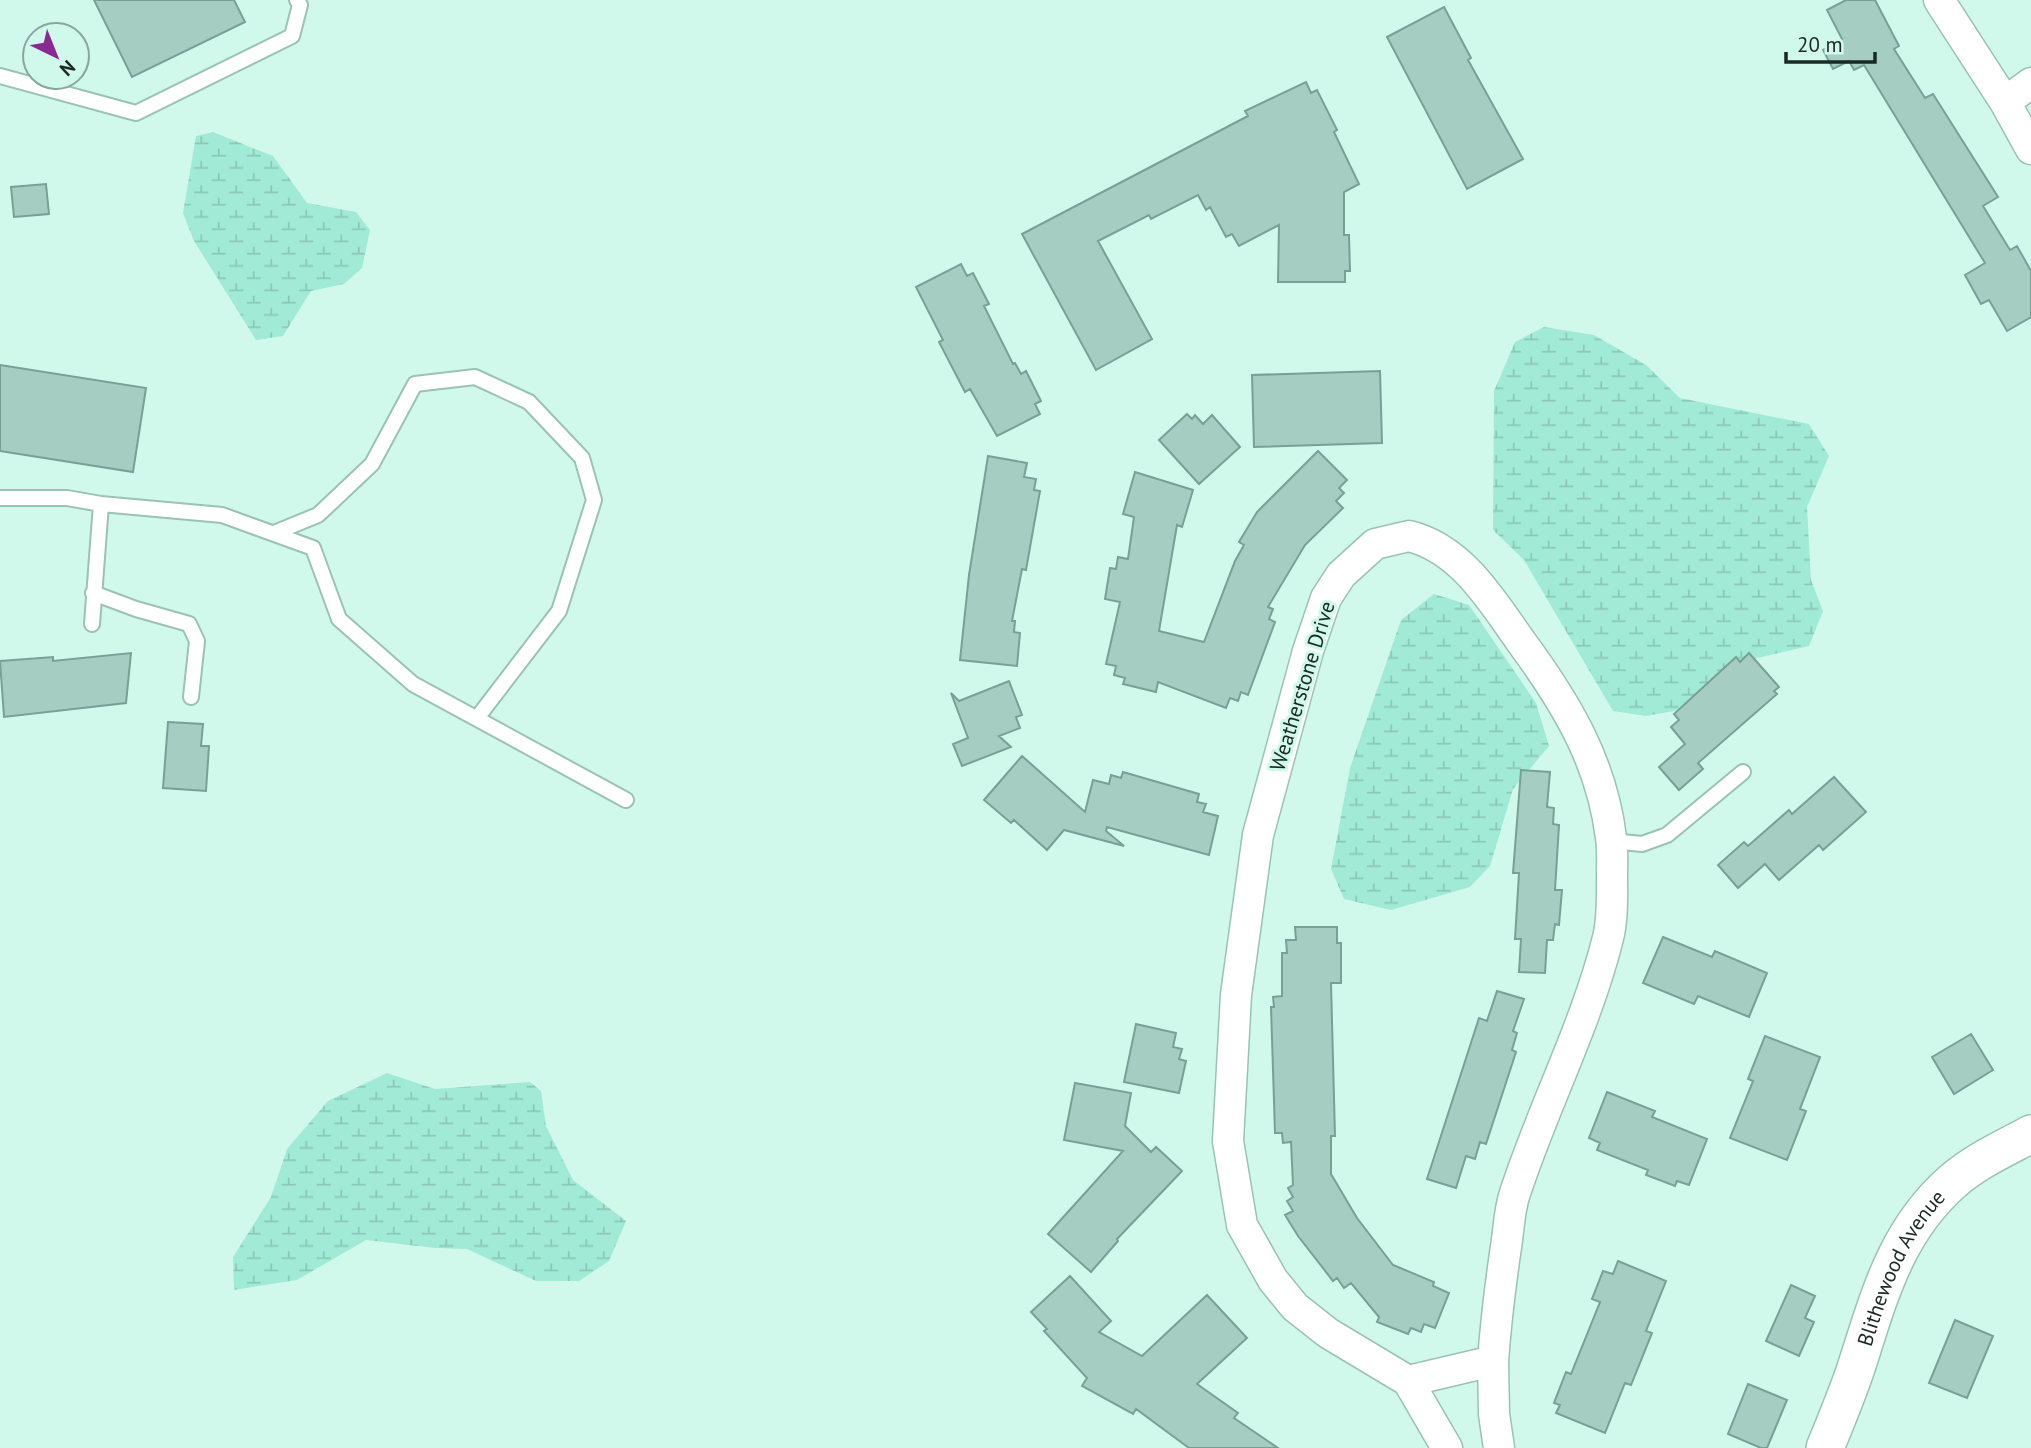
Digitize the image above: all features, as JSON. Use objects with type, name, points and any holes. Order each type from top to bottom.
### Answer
[{"type":"street","points":[[1939,0],[2005,102],[2031,149]]},
{"type":"street","points":[[2005,102],[2031,83]]},
{"type":"street","name":"Weatherstone Drive","points":[[1447,1448],[1408,1381],[1328,1333],[1295,1307],[1273,1280],[1242,1225],[1228,1141],[1236,995],[1258,835],[1308,651],[1326,598],[1341,575],[1374,544],[1409,536],[1422,539],[1451,555],[1469,573],[1546,676],[1574,722],[1596,770],[1606,804],[1612,841],[1613,904],[1608,937],[1583,1017],[1514,1196],[1497,1302],[1493,1361],[1494,1414],[1499,1448]]},
{"type":"street","name":"Blithewood Avenue","points":[[1825,1448],[1850,1385],[1884,1281],[1900,1245],[1929,1205],[1954,1181],[1976,1164],[2031,1134]]},
{"type":"street","points":[[1408,1381],[1493,1361]]},
{"type":"lane","points":[[0,76],[136,113],[292,36],[300,5],[298,0]]},
{"type":"lane","points":[[274,533],[318,515],[372,464],[415,384],[475,377],[530,402],[582,458],[594,500],[559,611],[477,718]]},
{"type":"lane","points":[[0,498],[68,498],[101,504],[222,515],[313,548],[339,619],[414,684],[626,800]]},
{"type":"lane","points":[[92,624],[101,504]]},
{"type":"lane","points":[[93,593],[189,624],[197,641],[191,698]]},
{"type":"lane","points":[[1612,841],[1642,844],[1667,835],[1743,772]]},
{"type":"green space","points":[[213,132],[273,156],[307,203],[356,212],[370,230],[362,268],[344,284],[311,291],[283,336],[256,340],[194,241],[183,213],[196,136]]},
{"type":"green space","points":[[1544,327],[1594,335],[1646,365],[1680,398],[1809,424],[1829,456],[1807,507],[1811,580],[1823,611],[1809,646],[1757,658],[1680,710],[1646,716],[1613,711],[1524,560],[1493,530],[1494,391],[1515,342]]},
{"type":"green space","points":[[1434,594],[1469,605],[1536,703],[1549,746],[1513,789],[1490,866],[1470,887],[1391,910],[1344,899],[1331,869],[1350,768],[1401,620]]},
{"type":"green space","points":[[387,1073],[435,1089],[530,1082],[541,1091],[546,1126],[573,1180],[626,1221],[609,1261],[579,1281],[536,1281],[467,1249],[366,1240],[297,1280],[234,1290],[233,1257],[271,1197],[287,1149],[328,1101]]},
{"type":"building","points":[[94,0],[234,0],[245,22],[132,77]]},
{"type":"building","points":[[1846,0],[1875,0],[1899,46],[1894,49],[1925,98],[1933,94],[1998,197],[1983,206],[2010,250],[2017,246],[2031,271],[2031,317],[2007,331],[1989,300],[1981,304],[1965,275],[1985,263],[1864,65],[1854,70],[1849,61],[1833,69],[1823,50],[1842,39],[1827,10]]},
{"type":"building","points":[[1444,7],[1471,58],[1468,60],[1523,159],[1467,189],[1387,37]]},
{"type":"building","points":[[1306,82],[1311,93],[1317,90],[1359,184],[1344,192],[1344,235],[1349,235],[1350,271],[1345,271],[1345,282],[1278,282],[1279,225],[1239,246],[1232,234],[1226,237],[1210,207],[1206,210],[1198,195],[1151,219],[1149,215],[1098,241],[1152,339],[1096,370],[1022,234],[1248,116],[1245,111]]},
{"type":"building","points":[[46,184],[49,214],[14,217],[11,187]]},
{"type":"building","points":[[961,264],[967,276],[973,273],[989,304],[984,306],[1013,364],[1015,363],[1021,374],[1026,371],[1041,401],[1035,404],[1040,414],[997,436],[970,389],[965,392],[939,342],[943,340],[916,287]]},
{"type":"building","points":[[0,365],[146,388],[133,472],[0,451]]},
{"type":"building","points":[[1380,371],[1382,443],[1254,447],[1252,375]]},
{"type":"building","points":[[1187,414],[1192,419],[1195,415],[1203,424],[1212,415],[1240,447],[1199,484],[1159,440]]},
{"type":"building","points":[[1318,451],[1347,480],[1339,488],[1344,493],[1336,501],[1343,508],[1305,545],[1268,607],[1273,609],[1269,619],[1275,622],[1248,695],[1241,692],[1238,701],[1230,698],[1226,708],[1158,682],[1156,692],[1123,684],[1125,678],[1114,675],[1116,666],[1106,664],[1120,602],[1105,599],[1110,568],[1116,569],[1118,557],[1128,559],[1134,517],[1123,514],[1135,472],[1193,490],[1182,527],[1177,525],[1159,631],[1204,642],[1235,561],[1244,545],[1239,542],[1257,512]]},
{"type":"building","points":[[988,456],[1027,463],[1024,477],[1036,479],[1034,490],[1040,491],[1026,570],[1022,569],[1012,621],[1015,621],[1014,632],[1020,633],[1017,666],[960,660],[969,575]]},
{"type":"building","points":[[131,653],[126,703],[4,717],[0,661],[53,657],[53,661]]},
{"type":"building","points":[[1749,653],[1779,687],[1774,691],[1777,694],[1698,763],[1703,769],[1679,790],[1659,767],[1685,744],[1671,727],[1679,720],[1674,714],[1736,657],[1740,662]]},
{"type":"building","points":[[1009,681],[1022,715],[1016,717],[1020,728],[999,736],[1011,747],[962,766],[953,744],[968,738],[951,693],[959,701]]},
{"type":"building","points":[[168,722],[203,724],[201,746],[209,746],[206,791],[163,788]]},
{"type":"building","points":[[1022,756],[1085,812],[1093,780],[1109,784],[1111,775],[1121,778],[1123,772],[1199,794],[1197,802],[1206,804],[1203,812],[1218,816],[1209,855],[1107,827],[1106,831],[1124,846],[1064,830],[1047,850],[1014,820],[1011,823],[984,800]]},
{"type":"building","points":[[1521,770],[1550,772],[1547,807],[1554,808],[1553,824],[1559,825],[1555,890],[1562,890],[1559,925],[1555,924],[1553,940],[1547,940],[1545,973],[1519,972],[1521,939],[1515,939],[1519,873],[1513,873]]},
{"type":"building","points":[[1834,777],[1866,812],[1823,850],[1819,845],[1779,880],[1765,864],[1738,888],[1718,865],[1744,842],[1748,846],[1789,810],[1792,814]]},
{"type":"building","points":[[1295,927],[1337,927],[1337,943],[1341,943],[1341,983],[1331,983],[1335,1136],[1331,1136],[1331,1174],[1357,1218],[1393,1265],[1434,1282],[1433,1286],[1449,1293],[1435,1328],[1424,1324],[1421,1332],[1411,1328],[1408,1334],[1377,1322],[1379,1317],[1351,1283],[1344,1288],[1337,1278],[1333,1281],[1285,1215],[1293,1211],[1287,1201],[1293,1197],[1288,1188],[1293,1185],[1291,1142],[1283,1143],[1282,1133],[1275,1133],[1271,1007],[1274,1007],[1273,997],[1282,996],[1282,953],[1287,953],[1286,940],[1296,940]]},
{"type":"building","points":[[1663,937],[1712,957],[1715,951],[1767,973],[1749,1017],[1698,996],[1694,1004],[1643,983]]},
{"type":"building","points":[[1497,991],[1524,999],[1513,1031],[1517,1033],[1512,1050],[1516,1052],[1486,1144],[1480,1142],[1475,1159],[1466,1156],[1456,1188],[1427,1179],[1479,1018],[1487,1021]]},
{"type":"building","points":[[1136,1024],[1176,1033],[1173,1047],[1182,1049],[1179,1059],[1186,1061],[1179,1093],[1124,1082]]},
{"type":"building","points":[[1971,1034],[1993,1070],[1954,1094],[1932,1057]]},
{"type":"building","points":[[1765,1036],[1820,1057],[1800,1109],[1806,1111],[1787,1160],[1730,1138],[1753,1081],[1748,1079]]},
{"type":"building","points":[[1075,1083],[1131,1093],[1125,1126],[1151,1152],[1156,1147],[1182,1171],[1117,1239],[1091,1272],[1048,1234],[1123,1151],[1064,1140]]},
{"type":"building","points":[[1607,1092],[1655,1111],[1652,1117],[1707,1139],[1689,1185],[1677,1181],[1675,1186],[1646,1175],[1648,1170],[1597,1150],[1600,1143],[1589,1138]]},
{"type":"building","points":[[1618,1261],[1666,1281],[1646,1331],[1652,1333],[1631,1385],[1625,1383],[1605,1433],[1556,1413],[1560,1405],[1554,1403],[1566,1372],[1571,1374],[1600,1302],[1592,1299],[1603,1271],[1613,1274]]},
{"type":"building","points":[[1070,1276],[1111,1321],[1099,1332],[1142,1356],[1207,1295],[1247,1338],[1197,1384],[1238,1413],[1234,1418],[1278,1448],[1189,1448],[1136,1409],[1133,1414],[1082,1386],[1087,1378],[1044,1331],[1047,1329],[1031,1312]]},
{"type":"building","points":[[1791,1285],[1815,1296],[1805,1318],[1814,1322],[1799,1356],[1766,1341]]},
{"type":"building","points":[[1955,1320],[1993,1336],[1967,1398],[1929,1383]]},
{"type":"building","points":[[1748,1384],[1787,1400],[1767,1448],[1728,1434]]}]
